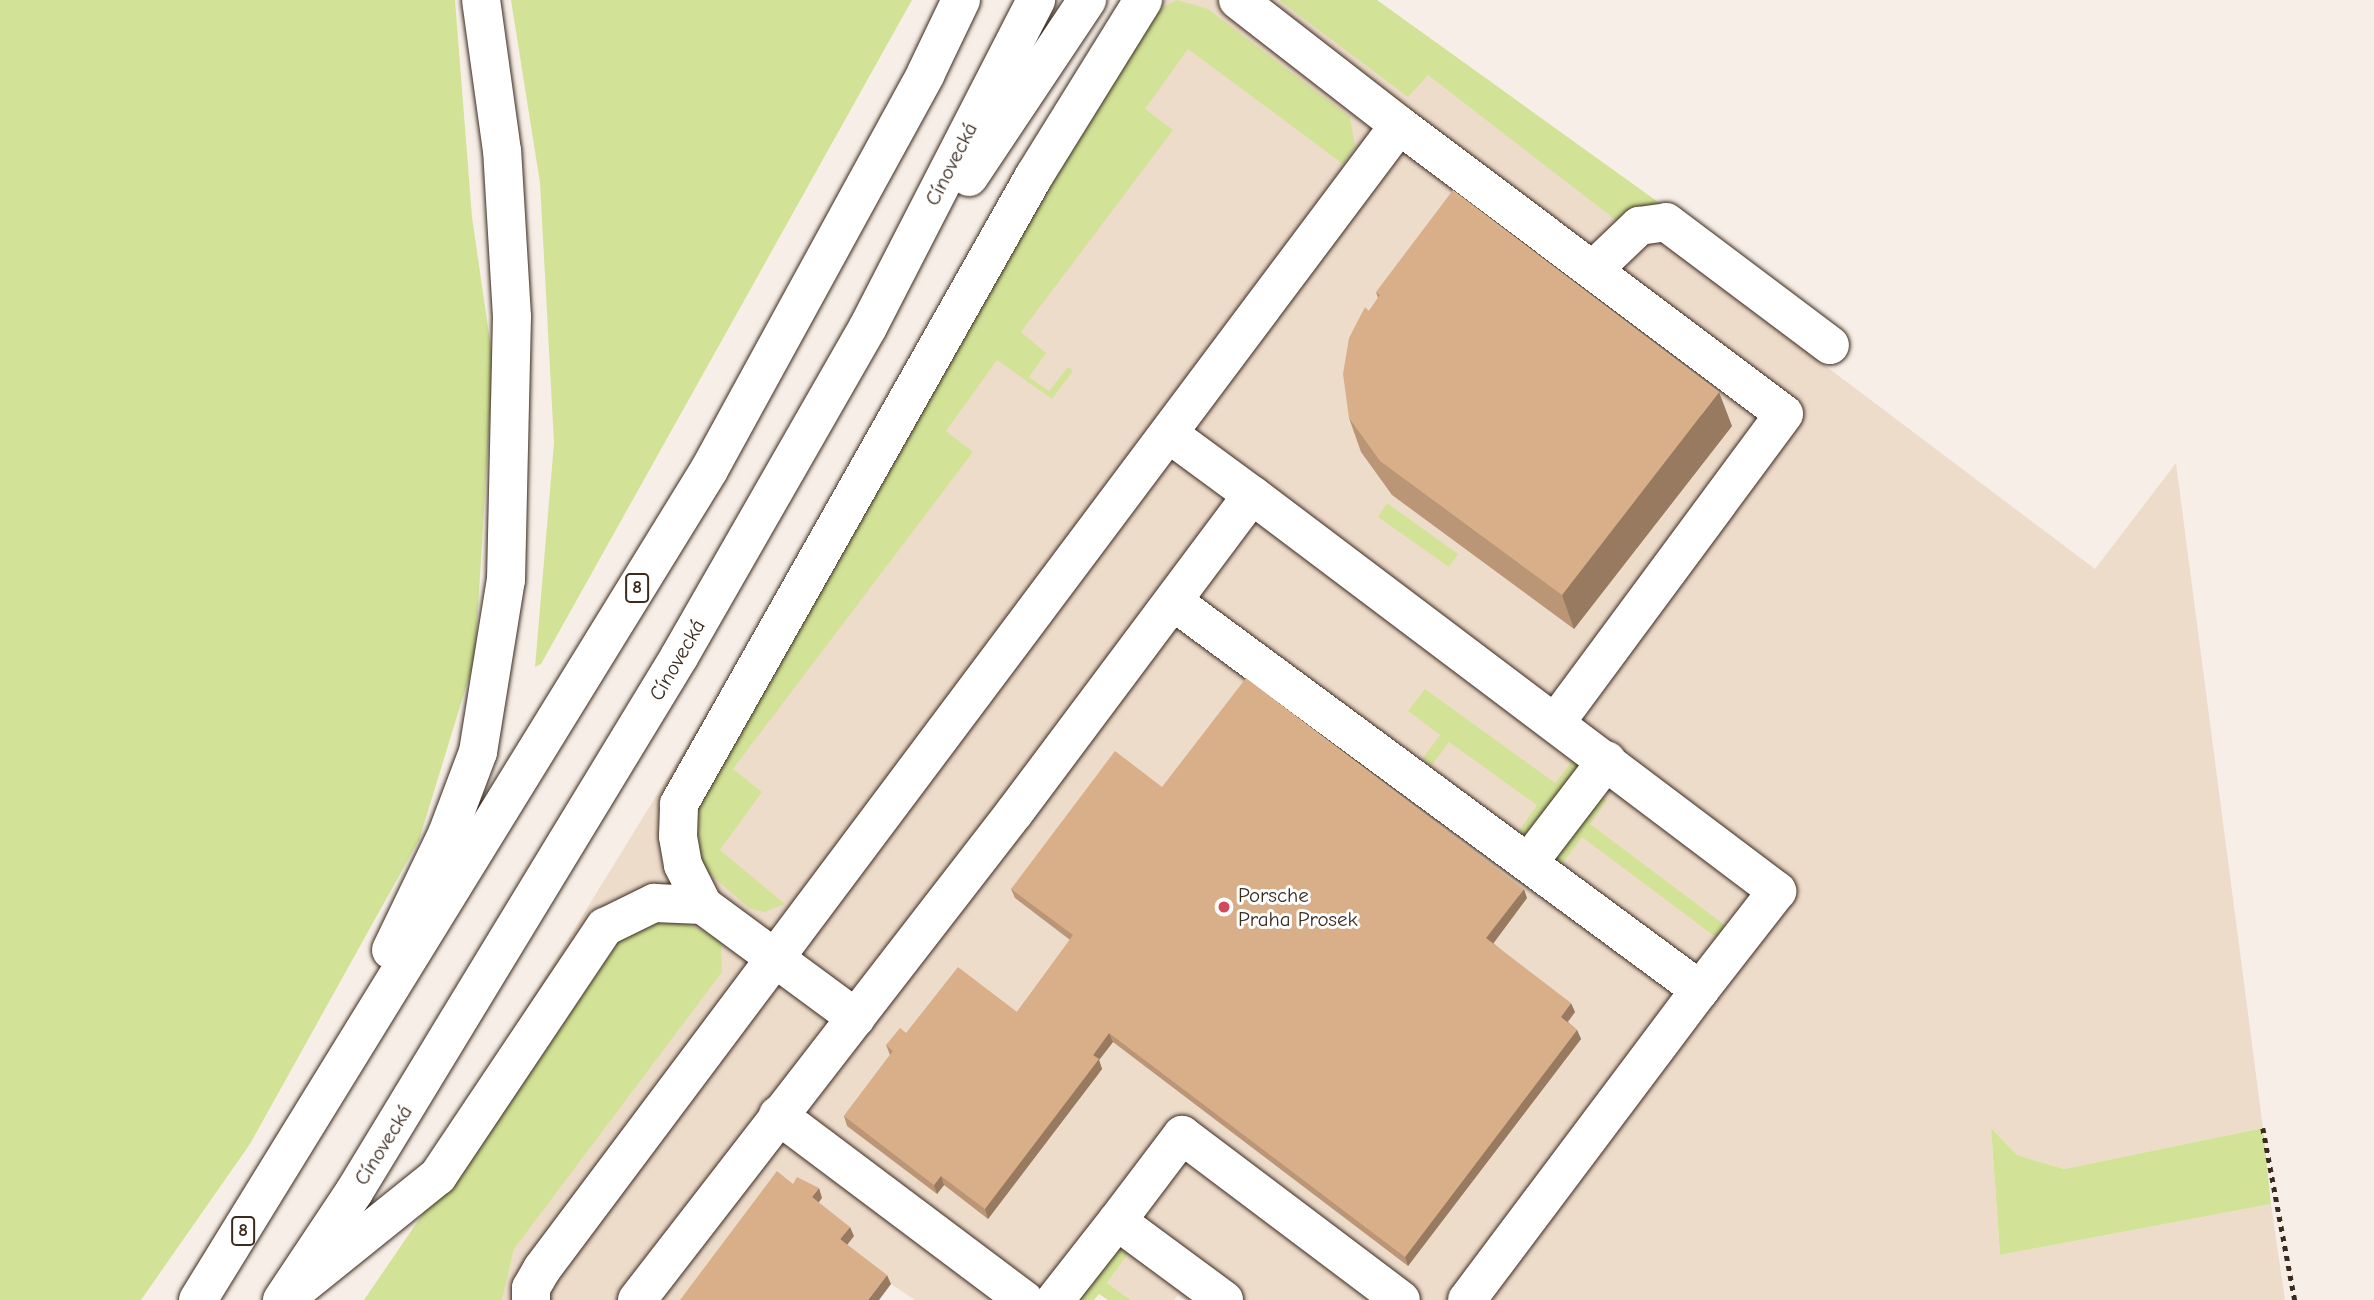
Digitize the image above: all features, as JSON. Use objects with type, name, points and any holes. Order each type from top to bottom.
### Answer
[{"type":"main road","points":[[287,1162],[447,834],[478,751],[494,673],[506,580],[512,317],[502,151],[481,0]]},
{"type":"main road","name":"8","points":[[198,1300],[287,1162],[709,470],[926,73],[961,0]]},
{"type":"main road","name":"Cínovecká","points":[[283,1300],[573,835],[868,327],[1036,0]]},
{"type":"main road","points":[[868,327],[1087,0]]},
{"type":"main road","points":[[856,1018],[702,905],[683,864],[678,836],[679,804],[1027,187],[1143,0]]},
{"type":"main road","points":[[1238,0],[1399,125],[1784,414],[1556,722]]},
{"type":"main road","points":[[531,1300],[531,1288],[542,1269],[1399,125]]},
{"type":"main road","points":[[1593,270],[1639,226],[1666,222],[1830,345]]},
{"type":"main road","points":[[1169,434],[1556,722],[1777,891],[1467,1300]]},
{"type":"main road","points":[[637,1300],[1174,602],[1252,495]]},
{"type":"main road","points":[[1174,602],[1700,990]]},
{"type":"main road","points":[[1529,862],[1606,760]]},
{"type":"main road","points":[[283,1300],[438,1176],[605,928],[654,903],[702,905]]},
{"type":"main road","points":[[778,1115],[1024,1300]]},
{"type":"main road","points":[[1055,1300],[1182,1135],[1401,1300]]},
{"type":"main road","points":[[1117,1220],[1224,1300]]},
{"type":"path","points":[[2263,1128],[2295,1300]]},
{"type":"shaded area","points":[[1165,0],[1340,0],[2095,569],[2176,463],[2263,1128],[2064,1169],[2017,1155],[1991,1128],[2000,1255],[2271,1204],[2285,1300],[1185,1300],[1178,1295],[1174,1300],[1131,1300],[1107,1283],[1128,1254],[1119,1248],[1078,1300],[915,1300],[891,1284],[879,1300],[502,1300],[514,1249],[479,1084],[712,705]]},
{"type":"green space","points":[[0,0],[455,0],[472,217],[493,362],[475,658],[419,840],[250,1144],[141,1300],[0,1300]]},
{"type":"green space","points":[[511,0],[912,0],[541,664],[535,667],[554,443],[540,183]]},
{"type":"green space","points":[[1177,0],[1208,9],[1350,117],[1355,146],[1343,164],[1188,49],[1145,109],[1173,130],[1021,332],[1046,353],[1029,377],[1049,391],[1068,367],[1073,371],[1052,399],[997,360],[946,431],[973,452],[733,769],[762,792],[720,850],[785,904],[764,912],[749,908],[702,867],[691,826],[703,792],[1064,145],[1153,12]]},
{"type":"green space","points":[[1279,0],[1377,0],[1665,207],[1637,206],[1617,221],[1428,75],[1408,97]]},
{"type":"green space","points":[[1387,503],[1458,554],[1449,567],[1378,517]]},
{"type":"green space","points":[[1425,689],[1555,783],[1573,760],[1581,766],[1527,838],[1519,831],[1537,805],[1449,742],[1432,765],[1423,758],[1440,735],[1408,711]]},
{"type":"green space","points":[[1600,795],[1607,800],[1590,824],[1726,926],[1717,938],[1582,837],[1563,863],[1554,856]]},
{"type":"green space","points":[[678,917],[721,942],[722,972],[514,1249],[502,1300],[364,1300],[599,956],[628,927]]},
{"type":"green space","points":[[1991,1128],[2017,1155],[2064,1169],[2263,1128],[2271,1204],[2000,1255]]},
{"type":"green space","points":[[1119,1247],[1128,1254],[1107,1283],[1131,1300],[1108,1300],[1099,1294],[1094,1300],[1078,1300]]},
{"type":"building","points":[[1453,190],[1719,392],[1562,595],[1380,461],[1349,418],[1343,374],[1349,338],[1365,307],[1369,311],[1380,295],[1376,292]]},
{"type":"building","points":[[1246,678],[1524,889],[1486,938],[1571,1003],[1561,1017],[1577,1030],[1405,1257],[1109,1033],[1093,1055],[1099,1059],[985,1209],[941,1176],[934,1185],[844,1116],[893,1051],[886,1045],[900,1028],[906,1033],[958,967],[1017,1012],[1073,935],[1011,889],[1115,751],[1162,787]]},
{"type":"building","points":[[777,1171],[793,1184],[797,1177],[819,1188],[812,1197],[850,1227],[840,1239],[887,1275],[868,1300],[680,1300]]},
{"type":"place","name":"Porsche Praha Prosek","points":[[1224,907]]}]
